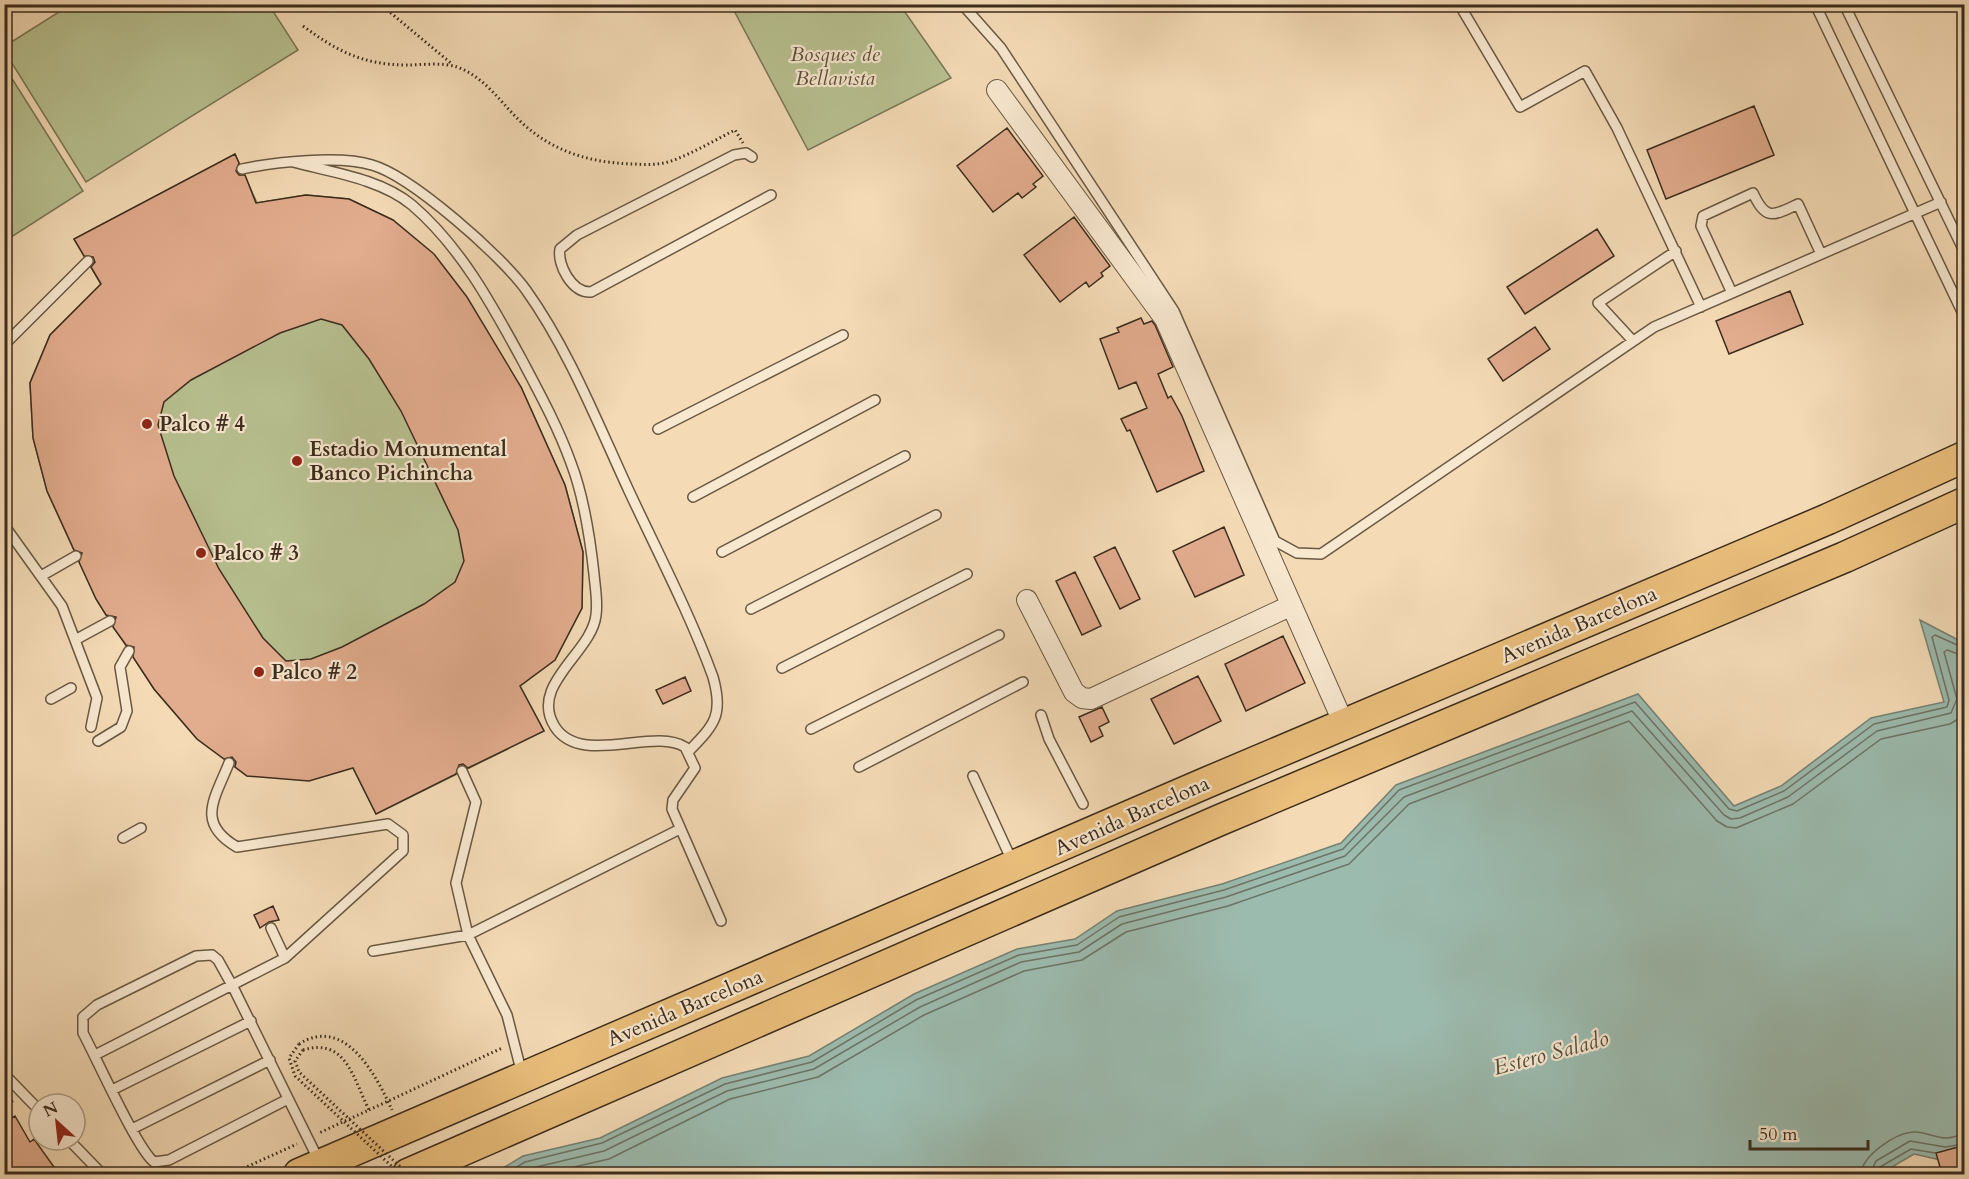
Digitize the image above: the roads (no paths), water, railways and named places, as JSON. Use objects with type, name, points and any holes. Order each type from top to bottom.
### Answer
[{"type":"main road","name":"Avenida Barcelona","points":[[321,1169],[523,1077],[1015,868],[1208,782],[1828,519],[1965,457]]},
{"type":"main road","name":"Avenida Barcelona","points":[[408,1174],[1220,820],[1845,557],[1965,502]]},
{"type":"main road","points":[[1208,782],[1202,795],[1202,802],[1211,816],[1220,820]]},
{"type":"main road","points":[[1165,802],[1174,803],[1181,809],[1185,818],[1183,833],[1178,839]]},
{"type":"main road","points":[[777,970],[771,986],[773,994],[778,1000],[793,1005]]},
{"type":"main road","points":[[746,982],[761,989],[765,997],[764,1013],[758,1020]]},
{"type":"main road","points":[[560,1062],[554,1070],[553,1088],[563,1100],[570,1103]]},
{"type":"main road","points":[[523,1077],[541,1093],[542,1109],[538,1118]]},
{"type":"street","points":[[997,90],[1165,319],[1344,724]]},
{"type":"street","points":[[1028,600],[1074,692],[1082,698],[1091,699],[1290,606]]},
{"type":"lane","points":[[962,4],[1001,48],[1174,311],[1275,540],[1297,553],[1321,554],[1654,327],[1941,202]]},
{"type":"lane","points":[[1459,4],[1520,107],[1585,71],[1617,128],[1701,307]]},
{"type":"lane","points":[[1815,4],[1965,316]]},
{"type":"lane","points":[[1844,4],[1965,251]]},
{"type":"lane","points":[[752,157],[746,153],[734,155],[577,235],[560,249],[561,263],[576,288],[580,291],[591,292],[771,195]]},
{"type":"lane","points":[[242,169],[293,162],[353,162],[371,164],[390,172],[410,183],[463,228],[510,270],[525,289],[546,321],[601,430],[713,677],[718,711],[709,730],[688,752]]},
{"type":"lane","points":[[293,162],[354,178],[395,194],[412,206],[460,258],[482,288],[549,411],[576,477],[592,555],[597,603],[593,627],[550,693],[549,713],[554,724],[568,738],[586,744],[668,743],[681,745],[688,752],[695,764],[694,772],[672,804],[680,829],[721,921]]},
{"type":"lane","points":[[1732,293],[1701,226],[1703,216],[1753,193],[1760,208],[1766,214],[1775,215],[1798,204],[1821,254]]},
{"type":"lane","points":[[1633,341],[1598,303],[1676,251]]},
{"type":"lane","points":[[4,345],[88,261]]},
{"type":"lane","points":[[658,429],[843,334]]},
{"type":"lane","points":[[693,497],[875,400]]},
{"type":"lane","points":[[722,552],[905,456]]},
{"type":"lane","points":[[751,609],[936,515]]},
{"type":"lane","points":[[4,525],[62,606],[97,698],[91,727]]},
{"type":"lane","points":[[40,576],[76,556]]},
{"type":"lane","points":[[782,668],[967,574]]},
{"type":"lane","points":[[75,640],[110,621]]},
{"type":"lane","points":[[811,729],[999,635]]},
{"type":"lane","points":[[98,741],[121,727],[127,711],[120,667],[129,651]]},
{"type":"lane","points":[[859,767],[1023,682]]},
{"type":"lane","points":[[51,699],[71,688]]},
{"type":"lane","points":[[1041,715],[1049,739],[1083,804]]},
{"type":"lane","points":[[95,1055],[233,987],[285,958],[403,851],[403,835],[388,824],[237,847],[219,836],[211,820],[217,793],[229,763]]},
{"type":"lane","points":[[462,771],[476,802],[456,883],[468,935],[510,1023],[523,1077]]},
{"type":"lane","points":[[973,776],[1015,868]]},
{"type":"lane","points":[[123,838],[141,828]]},
{"type":"lane","points":[[373,951],[468,935],[680,829]]},
{"type":"lane","points":[[271,928],[285,958]]},
{"type":"lane","points":[[288,1100],[163,1162],[150,1159],[132,1129],[95,1055],[82,1026],[83,1017],[90,1010],[196,956],[205,954],[218,960],[251,1021],[321,1169]]},
{"type":"lane","points":[[112,1090],[251,1021]]},
{"type":"lane","points":[[132,1129],[270,1060]]},
{"type":"lane","points":[[4,1074],[27,1098]]},
{"type":"lane","points":[[81,1152],[102,1174]]},
{"type":"water","name":"Estero Salado","points":[[1920,620],[1964,643],[1964,1157],[1945,1161],[1914,1154],[1880,1174],[493,1174],[523,1156],[600,1138],[722,1078],[809,1056],[914,994],[1017,949],[1075,939],[1117,911],[1222,884],[1341,843],[1396,785],[1638,694],[1734,806],[1781,786],[1871,718],[1944,702]]},
{"type":"place","name":"Palco # 4","points":[[147,424]]},
{"type":"place","name":"Estadio Monumental Banco Pichincha","points":[[297,461]]},
{"type":"place","name":"Palco # 3","points":[[201,553]]},
{"type":"place","name":"Palco # 2","points":[[259,672]]},
{"type":"park label","name":"Bosques de Bellavista","points":[[835,66]]}]
